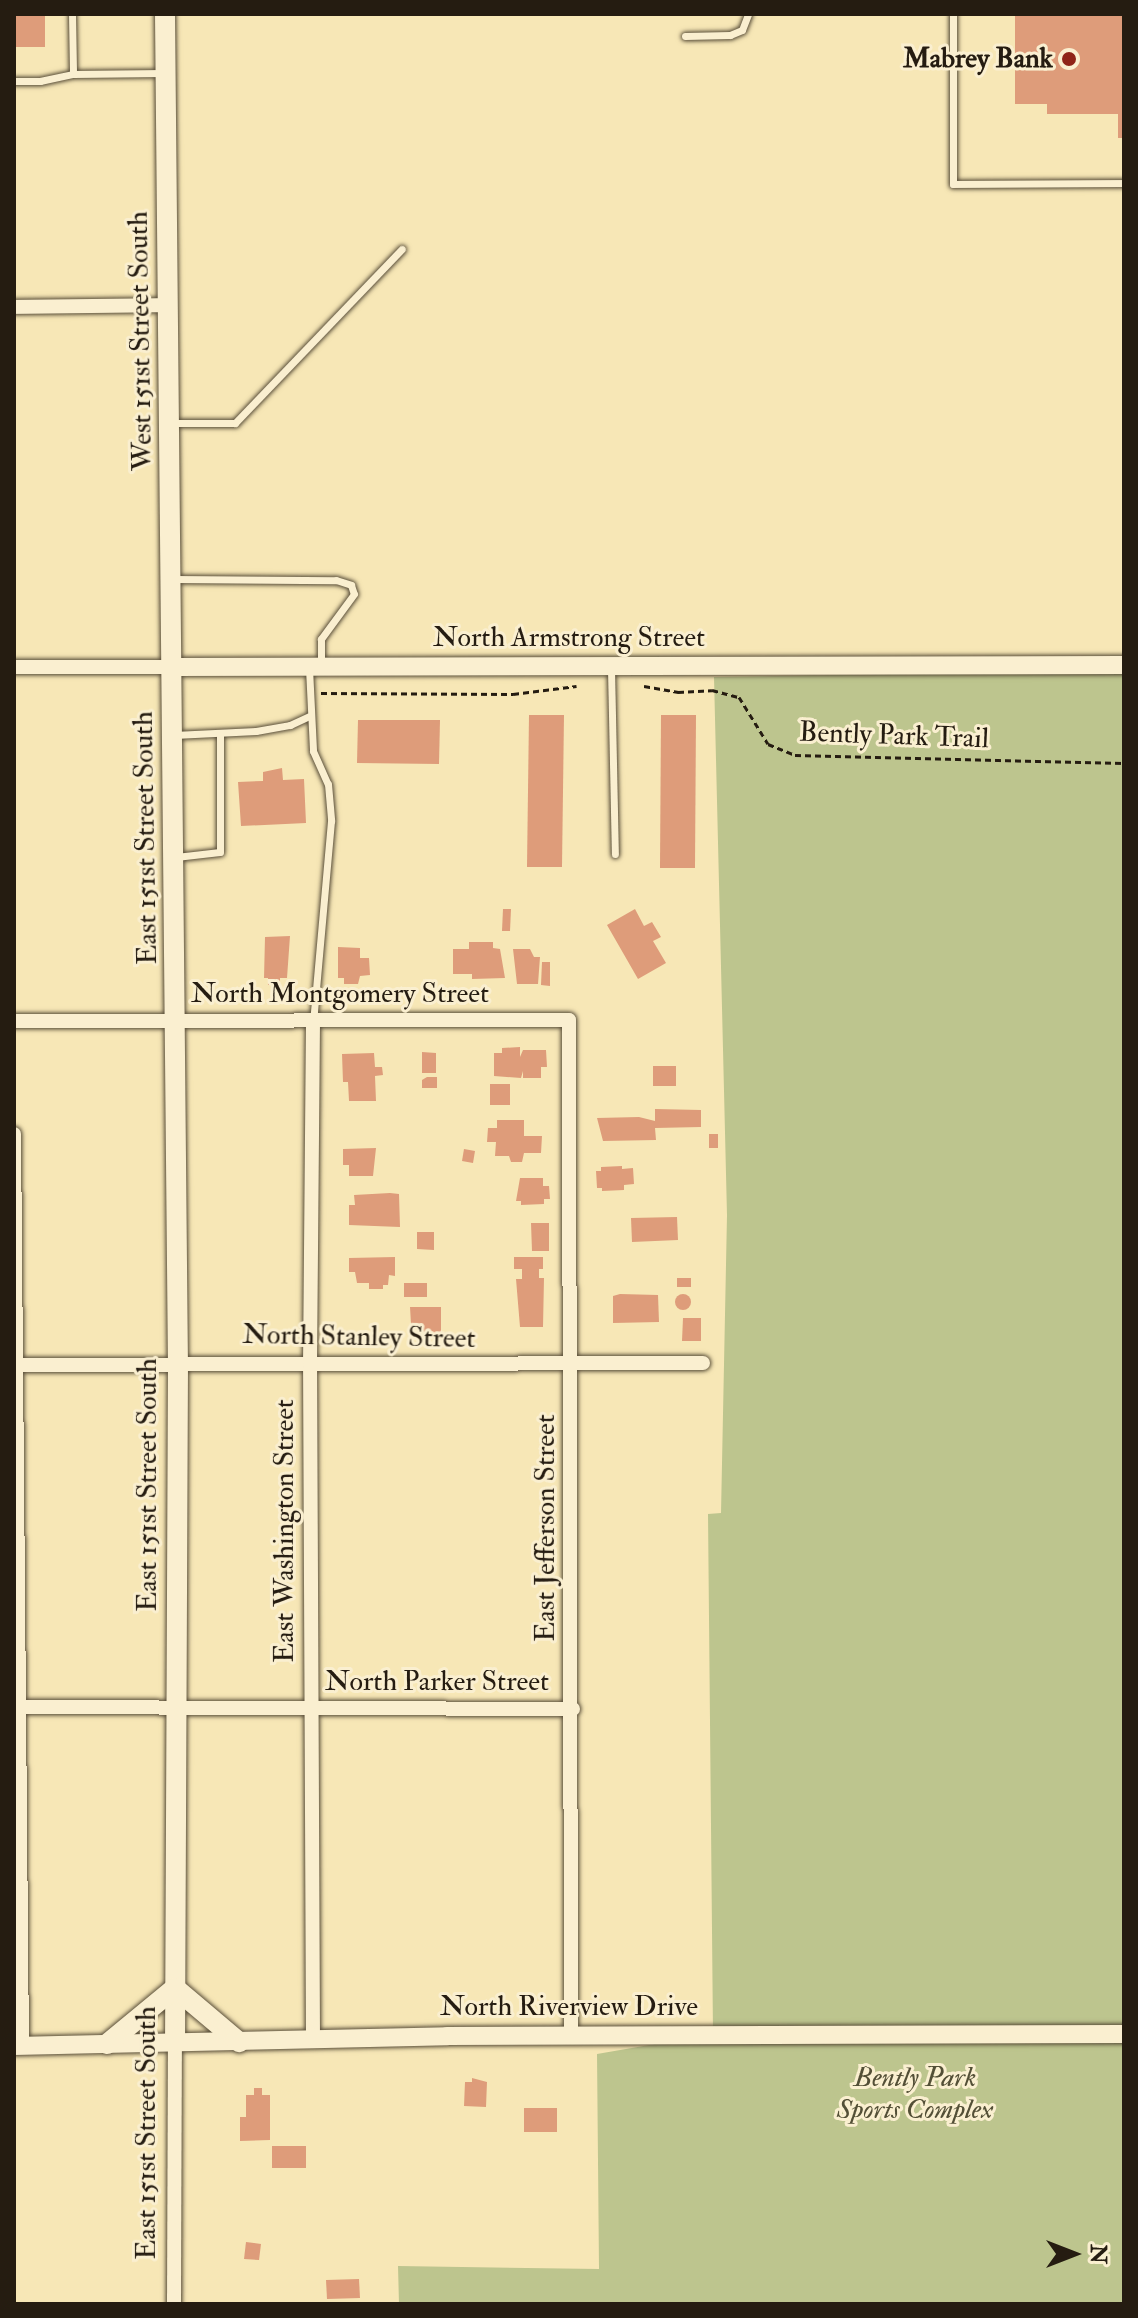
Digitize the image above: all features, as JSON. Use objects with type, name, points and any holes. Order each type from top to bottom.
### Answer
[{"type":"main road","name":"West 151st Street South","points":[[165,14],[172,667]]},
{"type":"main road","name":"East 151st Street South","points":[[172,667],[178,1363],[174,1707],[175,2042]]},
{"type":"main road","points":[[107,2044],[175,1988],[239,2042]]},
{"type":"street","points":[[14,307],[170,305]]},
{"type":"street","name":"North Armstrong Street","points":[[14,667],[315,666],[612,673],[1124,665]]},
{"type":"street","name":"North Montgomery Street","points":[[14,1021],[569,1020]]},
{"type":"street","name":"East Jefferson Street","points":[[569,1020],[573,1709],[571,2036]]},
{"type":"street","name":"East Washington Street","points":[[313,1021],[310,1365],[313,2041]]},
{"type":"street","points":[[14,1134],[18,2046]]},
{"type":"street","name":"North Stanley Street","points":[[16,1365],[703,1363]]},
{"type":"street","name":"North Parker Street","points":[[16,1707],[573,1709]]},
{"type":"street","name":"North Riverview Drive","points":[[18,2046],[447,2036],[1124,2034]]},
{"type":"street","name":"East 151st Street South","points":[[174,2304],[175,2042]]},
{"type":"lane","points":[[72,14],[73,74]]},
{"type":"lane","points":[[685,36],[730,35],[742,30],[748,14]]},
{"type":"lane","points":[[953,14],[953,184],[1124,183]]},
{"type":"lane","points":[[14,81],[40,81],[73,74],[165,73]]},
{"type":"lane","points":[[171,423],[235,423],[402,249]]},
{"type":"lane","points":[[171,579],[336,580],[351,585],[354,594],[321,639],[310,693],[313,751],[328,784],[330,802],[313,1021]]},
{"type":"lane","points":[[612,673],[615,854]]},
{"type":"lane","points":[[172,735],[220,735],[290,725],[309,716]]},
{"type":"lane","points":[[173,857],[220,852],[220,735]]},
{"type":"path","name":"Bently Park Trail","points":[[310,693],[513,694],[612,673],[678,692],[712,690],[739,697],[768,744],[795,755],[1124,763]]},
{"type":"green space","name":"Bently Park Sports Complex","points":[[1124,670],[1124,2304],[399,2304],[398,2266],[599,2269],[597,2054],[713,2034],[708,1514],[721,1513],[727,1215],[714,677]]},
{"type":"building","points":[[14,14],[45,14],[45,47],[14,47]]},
{"type":"building","name":"Mabrey Bank","points":[[1015,14],[1124,14],[1124,138],[1118,138],[1118,114],[1047,114],[1047,104],[1015,104]]},
{"type":"building","points":[[529,715],[564,715],[562,867],[527,867]]},
{"type":"building","points":[[661,715],[696,715],[695,868],[660,868]]},
{"type":"building","points":[[358,720],[440,720],[439,764],[357,763]]},
{"type":"building","points":[[282,768],[283,780],[304,779],[306,823],[241,826],[238,782],[263,781],[263,772]]},
{"type":"building","points":[[503,909],[511,909],[510,931],[502,931]]},
{"type":"building","points":[[635,909],[644,926],[652,922],[661,937],[653,941],[666,963],[638,979],[607,925]]},
{"type":"building","points":[[290,936],[287,978],[280,978],[280,985],[268,985],[268,978],[264,978],[265,937]]},
{"type":"building","points":[[469,942],[493,942],[493,948],[500,949],[505,978],[472,979],[472,974],[453,974],[453,949],[469,949]]},
{"type":"building","points":[[338,947],[360,948],[360,958],[369,958],[370,975],[360,976],[358,984],[344,984],[344,978],[338,978]]},
{"type":"building","points":[[513,949],[530,949],[534,957],[540,957],[538,984],[517,984]]},
{"type":"building","points":[[542,962],[550,962],[550,986],[541,985]]},
{"type":"building","points":[[520,1047],[520,1057],[523,1050],[546,1050],[547,1067],[541,1067],[541,1078],[523,1078],[523,1071],[521,1078],[494,1076],[494,1053],[502,1053],[502,1048]]},
{"type":"building","points":[[422,1052],[436,1053],[436,1073],[422,1073]]},
{"type":"building","points":[[374,1053],[375,1067],[382,1067],[383,1075],[375,1076],[376,1101],[349,1101],[348,1082],[343,1082],[342,1054]]},
{"type":"building","points":[[653,1066],[676,1066],[676,1086],[653,1086]]},
{"type":"building","points":[[437,1077],[437,1088],[422,1088],[422,1080]]},
{"type":"building","points":[[490,1084],[510,1084],[510,1105],[490,1105]]},
{"type":"building","points":[[655,1109],[701,1110],[701,1127],[655,1128],[656,1140],[603,1141],[597,1118],[639,1117],[655,1121]]},
{"type":"building","points":[[497,1120],[524,1120],[524,1136],[542,1136],[541,1153],[524,1153],[522,1162],[511,1162],[509,1156],[495,1156],[496,1142],[487,1142],[488,1128],[497,1128]]},
{"type":"building","points":[[709,1134],[718,1134],[718,1148],[709,1148]]},
{"type":"building","points":[[376,1148],[373,1176],[349,1176],[349,1165],[343,1165],[343,1149]]},
{"type":"building","points":[[464,1149],[475,1151],[473,1163],[462,1161]]},
{"type":"building","points":[[622,1166],[622,1169],[633,1168],[634,1184],[624,1185],[624,1190],[602,1191],[602,1188],[597,1188],[596,1171],[601,1171],[601,1167]]},
{"type":"building","points":[[520,1178],[543,1178],[543,1186],[549,1186],[550,1199],[544,1199],[544,1204],[521,1205],[521,1201],[516,1201]]},
{"type":"building","points":[[399,1194],[400,1227],[349,1225],[349,1205],[355,1205],[354,1195]]},
{"type":"building","points":[[677,1217],[678,1240],[632,1242],[631,1218]]},
{"type":"building","points":[[531,1223],[549,1223],[549,1251],[532,1251]]},
{"type":"building","points":[[417,1232],[434,1232],[434,1250],[417,1249]]},
{"type":"building","points":[[395,1257],[395,1276],[389,1275],[388,1285],[383,1285],[383,1289],[369,1289],[369,1283],[357,1283],[355,1272],[349,1272],[349,1258]]},
{"type":"building","points":[[514,1257],[543,1257],[539,1278],[544,1278],[543,1327],[520,1327],[516,1279],[522,1279],[522,1269],[514,1269]]},
{"type":"building","points":[[677,1278],[691,1278],[691,1287],[677,1287]]},
{"type":"building","points":[[404,1283],[427,1283],[427,1297],[404,1297]]},
{"type":"building","points":[[680,1294],[686,1294],[691,1302],[689,1308],[680,1310],[675,1305],[675,1299]]},
{"type":"building","points":[[658,1295],[659,1322],[613,1323],[613,1296]]},
{"type":"building","points":[[410,1307],[441,1307],[441,1336],[424,1336],[422,1324],[411,1324]]},
{"type":"building","points":[[683,1318],[701,1318],[701,1341],[682,1341]]},
{"type":"building","points":[[472,2078],[487,2082],[486,2107],[464,2106],[465,2082],[472,2082]]},
{"type":"building","points":[[254,2088],[262,2088],[262,2095],[270,2095],[270,2140],[240,2141],[240,2117],[246,2117],[246,2095],[254,2095]]},
{"type":"building","points":[[524,2108],[557,2108],[557,2132],[524,2132]]},
{"type":"building","points":[[272,2146],[306,2146],[306,2168],[272,2168]]},
{"type":"building","points":[[246,2242],[261,2244],[259,2260],[244,2259]]},
{"type":"building","points":[[359,2279],[360,2298],[327,2299],[326,2280]]},
{"type":"place","name":"Mabrey Bank","points":[[1069,59]]}]
